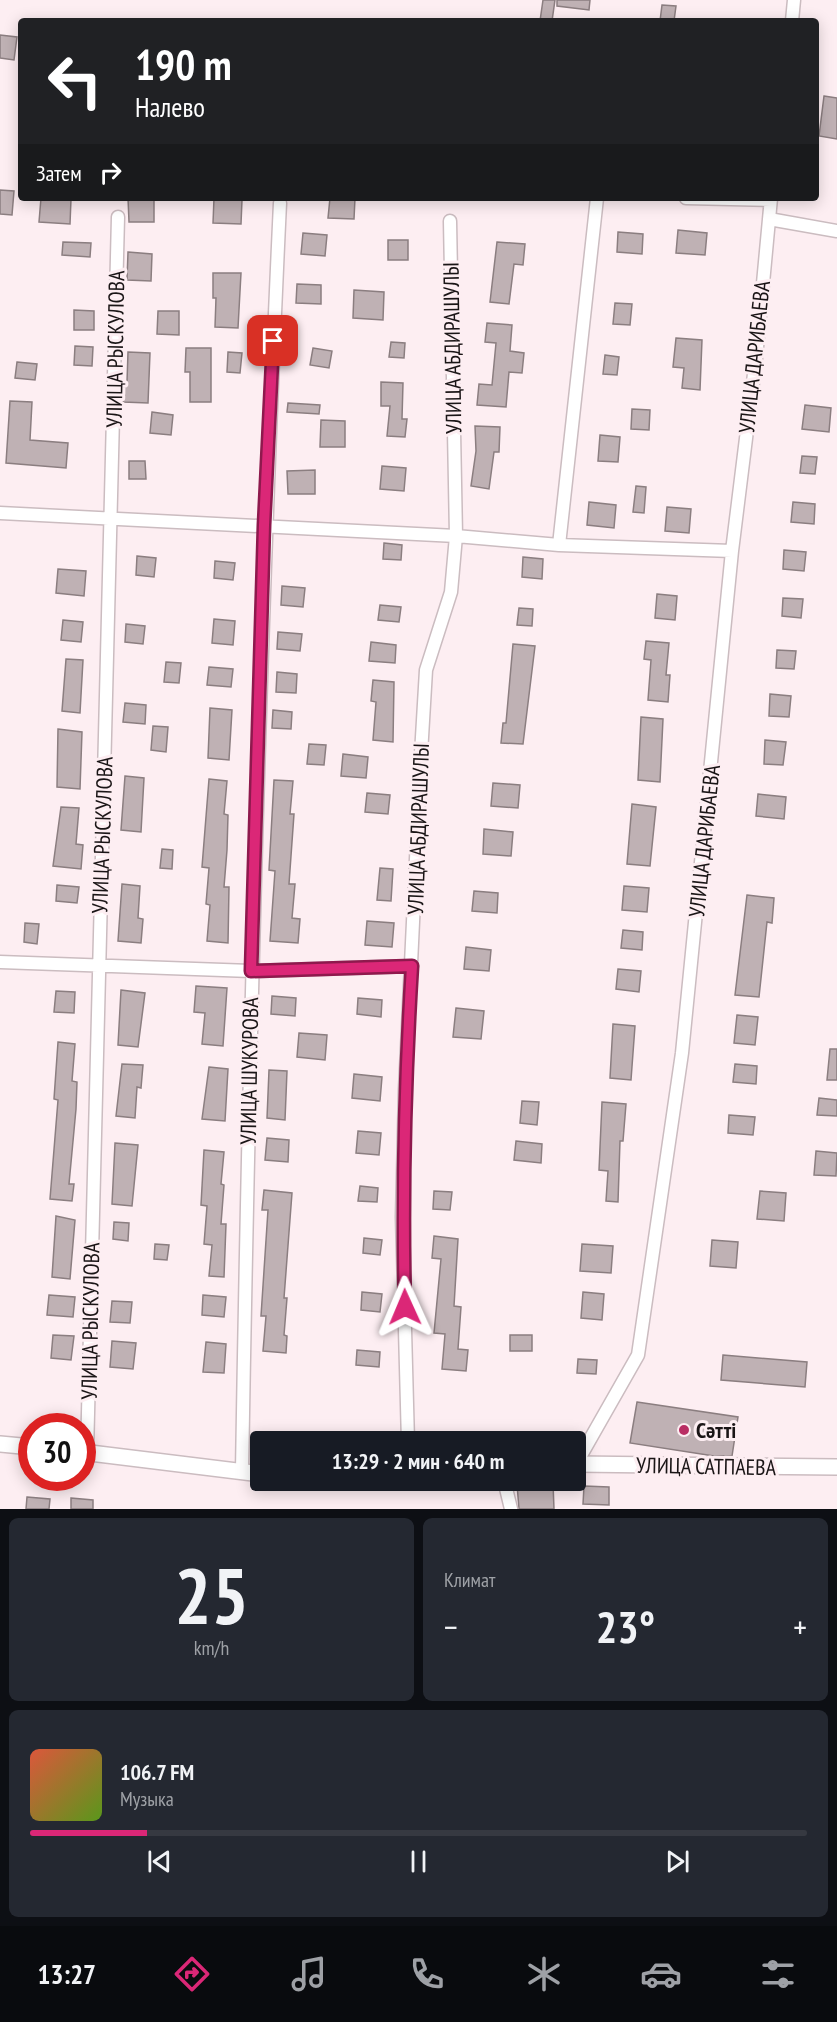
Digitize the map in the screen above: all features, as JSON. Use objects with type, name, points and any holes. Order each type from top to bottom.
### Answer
[{"type":"street","points":[[792,18],[794,0]]},
{"type":"street","points":[[559,545],[597,201]]},
{"type":"street","name":"УЛИЦА ДАРИБАЕВА","points":[[586,1446],[638,1355],[682,1053],[732,551],[756,358],[771,201]]},
{"type":"street","name":"УЛИЦА ШУКУРОВА","points":[[242,1471],[251,971],[264,525],[280,203]]},
{"type":"street","name":"УЛИЦА РЫСКУЛОВА","points":[[86,1413],[118,217]]},
{"type":"street","points":[[769,219],[837,231]]},
{"type":"street","name":"УЛИЦА АБДИРАШУЛЫ","points":[[408,1431],[402,1217],[405,1090],[426,670],[451,592],[456,536],[450,221]]},
{"type":"street","points":[[0,513],[264,525],[456,536],[559,545],[732,551]]},
{"type":"street","points":[[0,962],[251,971],[412,966]]},
{"type":"street","points":[[0,1444],[18,1446]]},
{"type":"street","points":[[96,1453],[250,1472]]},
{"type":"street","name":"УЛИЦА САТПАЕВА","points":[[586,1464],[837,1467]]},
{"type":"street","points":[[507,1491],[511,1509]]},
{"type":"building","points":[[543,0],[555,0],[552,18],[540,18]]},
{"type":"building","points":[[557,0],[590,0],[589,10],[557,6]]},
{"type":"building","points":[[662,5],[676,6],[674,18],[660,18]]},
{"type":"building","points":[[0,35],[17,37],[14,60],[0,58]]},
{"type":"building","points":[[824,96],[837,98],[837,139],[819,136]]},
{"type":"building","points":[[0,190],[14,191],[12,215],[0,214]]},
{"type":"building","points":[[41,201],[71,201],[70,224],[39,222]]},
{"type":"building","points":[[128,201],[154,201],[154,222],[129,222]]},
{"type":"building","points":[[214,201],[242,201],[241,224],[213,223]]},
{"type":"building","points":[[330,201],[355,201],[354,219],[328,218]]},
{"type":"building","points":[[678,230],[707,233],[705,255],[676,253]]},
{"type":"building","points":[[618,232],[643,234],[642,254],[617,252]]},
{"type":"building","points":[[303,233],[327,235],[325,256],[301,254]]},
{"type":"building","points":[[388,240],[408,240],[408,260],[388,260]]},
{"type":"building","points":[[63,242],[91,243],[90,257],[62,255]]},
{"type":"building","points":[[497,242],[525,244],[523,265],[514,264],[509,304],[490,302]]},
{"type":"building","points":[[128,252],[152,254],[151,281],[127,280]]},
{"type":"building","points":[[213,273],[241,273],[238,328],[215,327],[216,298],[213,298]]},
{"type":"building","points":[[297,284],[321,285],[321,304],[296,303]]},
{"type":"building","points":[[354,290],[384,292],[383,320],[353,318]]},
{"type":"building","points":[[615,303],[632,304],[630,325],[613,324]]},
{"type":"building","points":[[74,310],[94,311],[94,330],[74,330]]},
{"type":"building","points":[[158,311],[179,311],[179,335],[157,334]]},
{"type":"building","points":[[487,323],[512,325],[510,351],[524,353],[522,373],[509,372],[506,407],[477,405],[479,384],[492,385],[496,343],[485,342]]},
{"type":"building","points":[[676,338],[702,340],[700,390],[682,388],[684,368],[673,367]]},
{"type":"building","points":[[391,342],[405,343],[404,358],[389,357]]},
{"type":"building","points":[[75,346],[93,347],[92,366],[74,365]]},
{"type":"building","points":[[186,348],[211,348],[211,402],[190,402],[190,372],[185,372]]},
{"type":"building","points":[[313,348],[332,351],[329,368],[310,365]]},
{"type":"building","points":[[128,352],[150,353],[148,403],[123,402],[123,382],[127,382]]},
{"type":"building","points":[[228,352],[242,353],[240,373],[227,372]]},
{"type":"building","points":[[605,355],[619,357],[617,375],[603,374]]},
{"type":"building","points":[[17,362],[37,364],[35,380],[15,378]]},
{"type":"building","points":[[381,382],[403,383],[402,419],[407,419],[405,437],[387,436],[390,406],[381,406]]},
{"type":"building","points":[[10,401],[32,402],[30,440],[68,443],[66,468],[6,463]]},
{"type":"building","points":[[288,403],[320,405],[319,414],[287,412]]},
{"type":"building","points":[[805,405],[831,408],[829,432],[802,429]]},
{"type":"building","points":[[632,409],[650,410],[649,430],[631,429]]},
{"type":"building","points":[[152,412],[173,415],[171,435],[150,433]]},
{"type":"building","points":[[321,420],[345,421],[345,447],[320,447]]},
{"type":"building","points":[[475,426],[500,427],[499,452],[494,452],[489,489],[471,486],[476,451]]},
{"type":"building","points":[[600,435],[620,437],[618,462],[598,461]]},
{"type":"building","points":[[802,456],[817,457],[815,474],[800,473]]},
{"type":"building","points":[[129,461],[145,461],[146,479],[129,479]]},
{"type":"building","points":[[382,466],[406,468],[404,491],[380,489]]},
{"type":"building","points":[[315,470],[315,494],[288,494],[287,471]]},
{"type":"building","points":[[636,486],[646,487],[644,513],[633,512]]},
{"type":"building","points":[[589,502],[616,505],[614,528],[587,525]]},
{"type":"building","points":[[793,502],[815,504],[814,524],[791,522]]},
{"type":"building","points":[[667,507],[691,509],[689,533],[665,531]]},
{"type":"building","points":[[384,543],[402,545],[401,560],[383,559]]},
{"type":"building","points":[[784,550],[806,552],[804,571],[783,569]]},
{"type":"building","points":[[137,556],[156,558],[154,577],[136,575]]},
{"type":"building","points":[[523,557],[543,559],[542,579],[522,577]]},
{"type":"building","points":[[215,561],[235,563],[233,580],[214,578]]},
{"type":"building","points":[[58,569],[86,571],[84,596],[56,593]]},
{"type":"building","points":[[282,586],[305,588],[303,607],[281,605]]},
{"type":"building","points":[[657,594],[677,596],[675,620],[655,618]]},
{"type":"building","points":[[783,598],[803,599],[801,618],[782,616]]},
{"type":"building","points":[[380,605],[401,607],[399,622],[378,620]]},
{"type":"building","points":[[519,608],[533,609],[532,626],[517,625]]},
{"type":"building","points":[[214,619],[235,621],[233,645],[212,643]]},
{"type":"building","points":[[63,620],[83,622],[81,642],[61,640]]},
{"type":"building","points":[[126,624],[145,626],[143,644],[125,642]]},
{"type":"building","points":[[278,632],[302,634],[300,651],[277,649]]},
{"type":"building","points":[[646,641],[669,643],[666,675],[670,675],[668,702],[648,700],[651,660],[644,659]]},
{"type":"building","points":[[371,642],[396,645],[395,663],[369,661]]},
{"type":"building","points":[[513,644],[535,646],[523,744],[501,743],[503,723],[506,723]]},
{"type":"building","points":[[777,650],[796,651],[794,669],[776,668]]},
{"type":"building","points":[[66,659],[83,660],[80,713],[62,711]]},
{"type":"building","points":[[166,662],[181,663],[179,683],[164,682]]},
{"type":"building","points":[[209,667],[233,669],[231,687],[207,685]]},
{"type":"building","points":[[277,672],[297,674],[296,693],[276,692]]},
{"type":"building","points":[[373,680],[394,682],[393,742],[373,740],[376,702],[371,701]]},
{"type":"building","points":[[770,694],[791,696],[789,717],[769,716]]},
{"type":"building","points":[[125,703],[146,705],[145,724],[123,722]]},
{"type":"building","points":[[210,708],[232,710],[229,760],[208,758]]},
{"type":"building","points":[[273,710],[292,712],[291,729],[272,728]]},
{"type":"building","points":[[641,717],[663,719],[660,782],[638,780]]},
{"type":"building","points":[[153,726],[168,727],[166,752],[151,750]]},
{"type":"building","points":[[58,729],[82,732],[80,789],[57,787]]},
{"type":"building","points":[[765,740],[786,742],[783,765],[764,764]]},
{"type":"building","points":[[309,744],[326,745],[324,765],[307,764]]},
{"type":"building","points":[[343,754],[368,757],[366,778],[341,776]]},
{"type":"building","points":[[125,776],[144,778],[141,832],[121,830]]},
{"type":"building","points":[[209,779],[227,781],[224,814],[228,815],[224,887],[229,887],[228,943],[207,941],[210,905],[206,904],[209,868],[202,867]]},
{"type":"building","points":[[274,780],[293,781],[290,814],[294,814],[289,884],[295,884],[292,918],[300,919],[298,943],[270,941],[275,871],[269,870]]},
{"type":"building","points":[[493,783],[520,785],[518,808],[491,806]]},
{"type":"building","points":[[367,793],[390,795],[388,814],[365,812]]},
{"type":"building","points":[[758,794],[786,797],[784,819],[756,816]]},
{"type":"building","points":[[632,804],[656,807],[650,866],[627,864]]},
{"type":"building","points":[[61,807],[79,808],[76,844],[83,845],[81,869],[53,866]]},
{"type":"building","points":[[484,829],[513,832],[511,856],[483,854]]},
{"type":"building","points":[[162,849],[173,850],[172,869],[160,868]]},
{"type":"building","points":[[380,868],[393,869],[391,901],[377,900]]},
{"type":"building","points":[[122,884],[140,886],[138,918],[143,919],[141,943],[118,941]]},
{"type":"building","points":[[57,885],[79,887],[77,903],[56,901]]},
{"type":"building","points":[[624,886],[649,888],[647,912],[622,910]]},
{"type":"building","points":[[474,891],[498,893],[497,913],[472,911]]},
{"type":"building","points":[[747,895],[774,898],[772,923],[767,922],[759,997],[735,995]]},
{"type":"building","points":[[367,921],[394,923],[392,947],[365,945]]},
{"type":"building","points":[[25,923],[39,924],[37,944],[24,942]]},
{"type":"building","points":[[623,930],[643,932],[642,950],[621,948]]},
{"type":"building","points":[[466,947],[491,950],[489,971],[464,969]]},
{"type":"building","points":[[618,969],[641,971],[639,992],[616,989]]},
{"type":"building","points":[[196,986],[227,988],[223,1046],[202,1044],[205,1013],[194,1012]]},
{"type":"building","points":[[121,990],[145,993],[138,1047],[118,1045]]},
{"type":"building","points":[[56,991],[75,992],[74,1013],[54,1012]]},
{"type":"building","points":[[272,996],[296,998],[295,1016],[271,1014]]},
{"type":"building","points":[[358,998],[382,1000],[381,1017],[357,1014]]},
{"type":"building","points":[[456,1008],[484,1011],[481,1039],[453,1037]]},
{"type":"building","points":[[737,1015],[758,1017],[755,1045],[734,1043]]},
{"type":"building","points":[[613,1024],[635,1026],[631,1080],[610,1078]]},
{"type":"building","points":[[299,1033],[327,1035],[325,1060],[297,1057]]},
{"type":"building","points":[[58,1042],[75,1044],[72,1081],[77,1082],[76,1109],[69,1184],[74,1184],[72,1201],[50,1199],[58,1100],[54,1099]]},
{"type":"building","points":[[830,1049],[837,1049],[837,1080],[827,1080]]},
{"type":"building","points":[[122,1064],[143,1065],[141,1088],[137,1087],[135,1118],[116,1116]]},
{"type":"building","points":[[735,1064],[757,1066],[756,1084],[733,1082]]},
{"type":"building","points":[[209,1067],[228,1069],[225,1121],[202,1119]]},
{"type":"building","points":[[269,1070],[287,1071],[285,1120],[267,1118]]},
{"type":"building","points":[[354,1074],[382,1077],[380,1101],[352,1098]]},
{"type":"building","points":[[819,1098],[837,1100],[837,1116],[817,1115]]},
{"type":"building","points":[[522,1101],[539,1102],[537,1125],[520,1123]]},
{"type":"building","points":[[602,1102],[626,1104],[623,1141],[620,1141],[618,1202],[606,1201],[608,1171],[599,1170]]},
{"type":"building","points":[[729,1115],[755,1117],[753,1135],[728,1133]]},
{"type":"building","points":[[358,1131],[381,1133],[379,1155],[356,1153]]},
{"type":"building","points":[[267,1138],[289,1140],[288,1162],[265,1160]]},
{"type":"building","points":[[516,1141],[542,1144],[541,1163],[514,1160]]},
{"type":"building","points":[[115,1143],[138,1145],[132,1206],[112,1204]]},
{"type":"building","points":[[204,1150],[224,1152],[221,1224],[226,1224],[224,1277],[209,1276],[212,1245],[204,1244],[207,1206],[201,1205]]},
{"type":"building","points":[[816,1151],[837,1153],[836,1176],[814,1175]]},
{"type":"building","points":[[360,1186],[378,1188],[377,1202],[358,1201]]},
{"type":"building","points":[[264,1190],[292,1193],[284,1298],[287,1298],[284,1335],[287,1336],[286,1353],[263,1351],[266,1316],[261,1316],[268,1210],[262,1210]]},
{"type":"building","points":[[434,1191],[452,1192],[450,1210],[433,1209]]},
{"type":"building","points":[[760,1191],[786,1193],[784,1221],[757,1219]]},
{"type":"building","points":[[56,1216],[75,1220],[70,1279],[52,1277]]},
{"type":"building","points":[[114,1222],[129,1223],[128,1241],[113,1239]]},
{"type":"building","points":[[434,1236],[458,1239],[454,1306],[461,1307],[458,1349],[468,1350],[466,1371],[442,1369],[445,1334],[434,1333],[441,1259],[432,1258]]},
{"type":"building","points":[[364,1238],[382,1240],[380,1255],[363,1253]]},
{"type":"building","points":[[712,1240],[738,1242],[736,1268],[710,1266]]},
{"type":"building","points":[[155,1244],[169,1245],[167,1260],[154,1259]]},
{"type":"building","points":[[582,1244],[613,1246],[611,1273],[580,1271]]},
{"type":"building","points":[[362,1292],[382,1294],[380,1312],[361,1310]]},
{"type":"building","points":[[583,1292],[604,1294],[602,1320],[581,1318]]},
{"type":"building","points":[[49,1295],[75,1297],[73,1317],[47,1315]]},
{"type":"building","points":[[203,1295],[226,1297],[224,1317],[202,1315]]},
{"type":"building","points":[[112,1301],[132,1302],[130,1323],[110,1322]]},
{"type":"building","points":[[53,1335],[74,1336],[71,1360],[51,1358]]},
{"type":"building","points":[[510,1335],[532,1335],[532,1351],[510,1351]]},
{"type":"building","points":[[112,1341],[136,1343],[133,1369],[110,1367]]},
{"type":"building","points":[[206,1342],[226,1344],[224,1373],[203,1372]]},
{"type":"building","points":[[357,1350],[380,1352],[379,1367],[356,1365]]},
{"type":"building","points":[[723,1355],[807,1362],[805,1387],[721,1380]]},
{"type":"building","points":[[578,1359],[597,1360],[596,1374],[577,1373]]},
{"type":"building","name":"Сәтті","points":[[637,1402],[738,1417],[732,1456],[714,1456],[630,1443]]},
{"type":"building","points":[[586,1486],[609,1487],[609,1505],[583,1504]]},
{"type":"building","points":[[518,1491],[553,1491],[554,1509],[519,1509]]},
{"type":"building","points":[[27,1497],[50,1499],[49,1509],[26,1509]]},
{"type":"building","points":[[71,1498],[93,1500],[93,1509],[71,1509]]},
{"type":"place","name":"Сәтті","points":[[684,1430]]},
{"type":"route","points":[[273,341],[264,525],[251,971],[412,966],[405,1090],[402,1217],[405,1307]]}]
